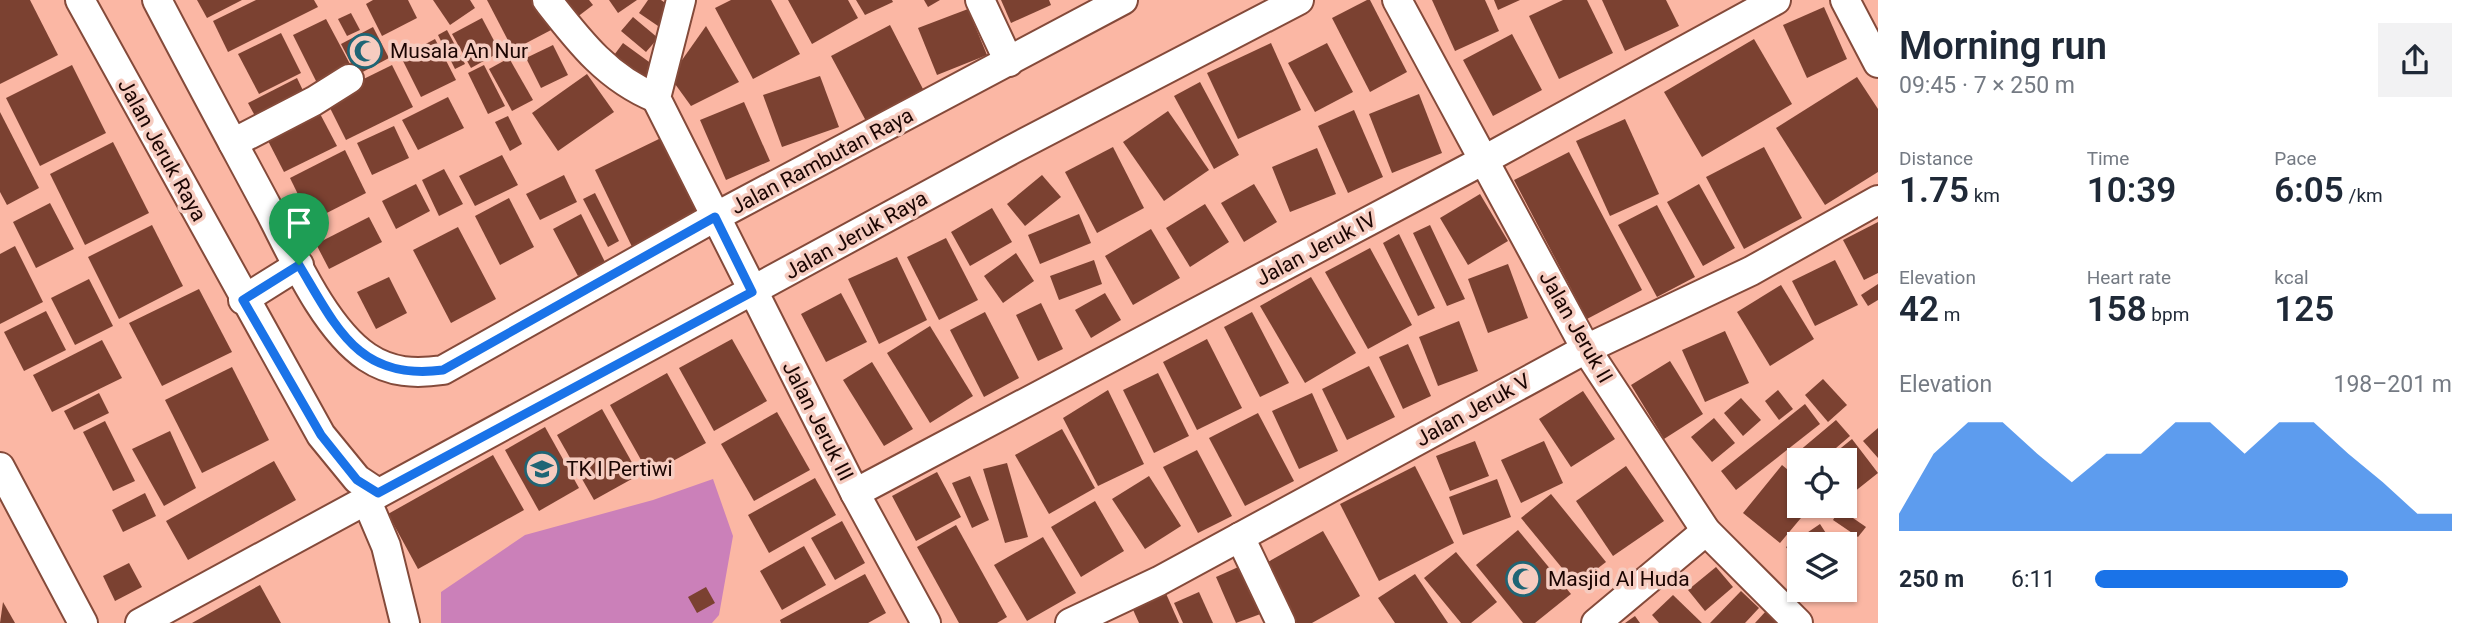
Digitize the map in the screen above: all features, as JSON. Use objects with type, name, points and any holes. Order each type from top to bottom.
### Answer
[{"type":"street","name":"Jalan Jeruk Raya","points":[[80,0],[243,300],[321,435],[372,496]]},
{"type":"street","name":"Jalan Rambutan Raya","points":[[157,0],[299,265],[345,338],[366,356],[390,369],[420,373],[443,370],[715,217],[1123,0]]},
{"type":"street","points":[[547,0],[586,50],[628,86],[656,98],[681,0]]},
{"type":"street","points":[[980,0],[1009,62]]},
{"type":"street","name":"Jalan Jeruk Raya","points":[[140,623],[1011,150],[1299,0]]},
{"type":"street","name":"Jalan Jeruk II","points":[[1397,0],[1586,349],[1706,531],[1798,623]]},
{"type":"street","name":"Jalan Jeruk IV","points":[[855,493],[1484,160],[1776,0]]},
{"type":"street","points":[[1844,0],[1878,63]]},
{"type":"street","points":[[233,143],[314,101],[349,79]]},
{"type":"street","name":"Jalan Jeruk III","points":[[656,98],[855,493],[926,623]]},
{"type":"street","name":"Jalan Jeruk V","points":[[1076,622],[1159,581],[1586,349],[1751,271],[1878,200]]},
{"type":"street","points":[[243,300],[299,265]]},
{"type":"street","points":[[0,467],[83,623]]},
{"type":"street","points":[[372,496],[405,623]]},
{"type":"street","points":[[1596,623],[1706,531]]},
{"type":"street","points":[[1240,537],[1281,623]]},
{"type":"shaded area","points":[[713,479],[733,536],[719,615],[712,623],[441,623],[441,592],[525,535],[653,500]]},
{"type":"building","points":[[0,0],[30,0],[58,55],[0,84]]},
{"type":"building","points":[[197,0],[242,0],[207,18]]},
{"type":"building","points":[[256,0],[314,0],[318,7],[228,52],[213,21]]},
{"type":"building","points":[[373,0],[408,0],[417,18],[382,36],[366,4]]},
{"type":"building","points":[[433,0],[470,0],[475,8],[450,25]]},
{"type":"building","points":[[487,0],[538,0],[553,29],[513,50]]},
{"type":"building","points":[[555,0],[589,0],[593,5],[572,21]]},
{"type":"building","points":[[609,0],[637,0],[618,13]]},
{"type":"building","points":[[648,0],[661,0],[671,7],[658,26],[639,13]]},
{"type":"building","points":[[731,0],[771,0],[800,54],[753,79],[715,8]]},
{"type":"building","points":[[788,0],[848,0],[858,18],[812,44]]},
{"type":"building","points":[[856,0],[892,0],[893,2],[865,15]]},
{"type":"building","points":[[924,0],[940,0],[928,7]]},
{"type":"building","points":[[1001,0],[1049,0],[1051,5],[1011,23]]},
{"type":"building","points":[[1370,0],[1407,72],[1370,92],[1332,18]]},
{"type":"building","points":[[1432,0],[1485,0],[1499,31],[1455,51]]},
{"type":"building","points":[[1494,0],[1520,0],[1498,10]]},
{"type":"building","points":[[1563,0],[1587,0],[1613,53],[1559,79],[1529,16]]},
{"type":"building","points":[[1602,0],[1666,0],[1679,26],[1625,51]]},
{"type":"building","points":[[1824,7],[1847,59],[1807,78],[1783,25]]},
{"type":"building","points":[[968,9],[987,55],[937,75],[918,28]]},
{"type":"building","points":[[351,13],[360,30],[347,36],[338,19]]},
{"type":"building","points":[[633,17],[658,38],[646,52],[621,31]]},
{"type":"building","points":[[482,18],[500,52],[471,68],[452,34]]},
{"type":"building","points":[[326,19],[351,66],[317,83],[293,35]]},
{"type":"building","points":[[890,25],[924,91],[866,121],[831,56]]},
{"type":"building","points":[[706,26],[739,82],[691,106],[670,77]]},
{"type":"building","name":"Musala An Nur","points":[[373,27],[389,58],[357,75],[341,44]]},
{"type":"building","points":[[447,30],[465,64],[455,69],[438,35]]},
{"type":"building","points":[[281,33],[301,73],[259,94],[238,54]]},
{"type":"building","points":[[1512,34],[1542,90],[1493,116],[1463,60]]},
{"type":"building","points":[[435,39],[456,80],[421,97],[401,57]]},
{"type":"building","points":[[1754,39],[1792,104],[1702,157],[1664,92]]},
{"type":"building","points":[[623,43],[656,67],[643,86],[609,62]]},
{"type":"building","points":[[1271,43],[1301,110],[1238,139],[1207,73]]},
{"type":"building","points":[[1327,43],[1353,92],[1315,112],[1288,63]]},
{"type":"building","points":[[553,45],[568,75],[541,88],[526,58]]},
{"type":"building","points":[[509,58],[533,100],[512,111],[489,69]]},
{"type":"building","points":[[72,65],[106,133],[40,166],[6,98]]},
{"type":"building","points":[[392,65],[413,107],[346,140],[325,98]]},
{"type":"building","points":[[484,65],[505,106],[488,114],[468,73]]},
{"type":"building","points":[[587,74],[614,112],[558,151],[532,113]]},
{"type":"building","points":[[820,76],[839,127],[782,147],[763,95]]},
{"type":"building","points":[[1857,77],[1878,109],[1878,172],[1825,205],[1776,128]]},
{"type":"building","points":[[297,78],[308,101],[260,125],[248,103]]},
{"type":"building","points":[[1200,82],[1239,155],[1214,169],[1174,96]]},
{"type":"building","points":[[1419,94],[1442,153],[1392,173],[1369,114]]},
{"type":"building","points":[[448,97],[464,128],[418,150],[402,120]]},
{"type":"building","points":[[744,102],[770,161],[726,180],[700,120]]},
{"type":"building","points":[[317,108],[337,146],[284,172],[265,135]]},
{"type":"building","points":[[1354,110],[1383,177],[1348,193],[1318,126]]},
{"type":"building","points":[[1168,111],[1209,170],[1164,201],[1123,142]]},
{"type":"building","points":[[0,112],[39,188],[7,205],[0,192]]},
{"type":"building","points":[[508,116],[522,144],[510,151],[495,122]]},
{"type":"building","points":[[1625,119],[1659,194],[1610,216],[1576,141]]},
{"type":"building","points":[[394,126],[409,158],[372,175],[357,143]]},
{"type":"building","points":[[661,138],[701,222],[635,253],[595,170]]},
{"type":"building","points":[[113,142],[149,213],[85,245],[50,174]]},
{"type":"building","points":[[1113,147],[1144,208],[1097,233],[1065,172]]},
{"type":"building","points":[[1764,147],[1802,218],[1744,249],[1706,177]]},
{"type":"building","points":[[1317,148],[1336,194],[1290,212],[1272,167]]},
{"type":"building","points":[[345,150],[366,193],[311,221],[290,178]]},
{"type":"building","points":[[1569,152],[1642,290],[1587,319],[1514,180]]},
{"type":"building","points":[[502,155],[518,185],[475,206],[459,176]]},
{"type":"building","points":[[444,169],[463,204],[439,216],[422,180]]},
{"type":"building","points":[[564,175],[577,202],[540,220],[526,194]]},
{"type":"building","points":[[1042,175],[1061,197],[1025,226],[1007,204]]},
{"type":"building","points":[[416,184],[430,211],[396,229],[382,201]]},
{"type":"building","points":[[1254,184],[1277,222],[1244,242],[1221,203]]},
{"type":"building","points":[[1699,184],[1735,248],[1703,266],[1667,202]]},
{"type":"building","points":[[595,193],[619,241],[608,247],[583,199]]},
{"type":"building","points":[[1480,194],[1508,241],[1468,265],[1440,218]]},
{"type":"building","points":[[509,198],[534,247],[500,265],[475,216]]},
{"type":"building","points":[[50,203],[74,249],[36,268],[13,222]]},
{"type":"building","points":[[1205,204],[1229,242],[1190,267],[1166,228]]},
{"type":"building","points":[[1657,205],[1695,277],[1657,297],[1618,225]]},
{"type":"building","points":[[992,208],[1012,242],[970,266],[951,232]]},
{"type":"building","points":[[581,214],[605,262],[578,276],[553,229]]},
{"type":"building","points":[[1079,214],[1091,243],[1040,264],[1028,235]]},
{"type":"building","points":[[369,217],[382,242],[329,269],[316,244]]},
{"type":"building","points":[[1878,222],[1878,273],[1864,280],[1843,240]]},
{"type":"building","points":[[152,225],[183,286],[119,319],[88,257]]},
{"type":"building","points":[[1430,225],[1465,299],[1447,306],[1413,233]]},
{"type":"building","points":[[458,227],[496,299],[451,323],[413,250]]},
{"type":"building","points":[[1151,229],[1180,278],[1133,305],[1105,256]]},
{"type":"building","points":[[1399,234],[1435,308],[1418,316],[1383,243]]},
{"type":"building","points":[[946,238],[978,300],[939,320],[907,257]]},
{"type":"building","points":[[15,246],[43,302],[0,324],[0,254]]},
{"type":"building","points":[[1370,248],[1412,325],[1368,349],[1325,272]]},
{"type":"building","points":[[1016,253],[1034,281],[1003,303],[984,276]]},
{"type":"building","points":[[897,257],[927,320],[879,344],[848,279]]},
{"type":"building","points":[[1094,260],[1102,284],[1059,300],[1050,276]]},
{"type":"building","points":[[1835,260],[1858,305],[1815,326],[1792,281]]},
{"type":"building","points":[[1508,264],[1528,318],[1488,333],[1468,279]]},
{"type":"building","points":[[389,277],[407,313],[376,329],[357,292]]},
{"type":"building","points":[[1311,277],[1356,353],[1305,383],[1260,306]]},
{"type":"building","points":[[89,279],[113,326],[75,345],[51,298]]},
{"type":"building","points":[[1878,284],[1878,300],[1868,306],[1861,295]]},
{"type":"building","points":[[1781,285],[1814,339],[1770,366],[1737,312]]},
{"type":"building","points":[[199,289],[232,352],[162,386],[129,323]]},
{"type":"building","points":[[841,293],[867,342],[826,362],[801,314]]},
{"type":"building","points":[[1105,293],[1121,320],[1091,338],[1075,310]]},
{"type":"building","points":[[1041,303],[1063,349],[1038,361],[1016,315]]},
{"type":"building","points":[[46,311],[66,350],[24,371],[4,332]]},
{"type":"building","points":[[985,312],[1019,378],[984,397],[950,330]]},
{"type":"building","points":[[1252,312],[1289,383],[1260,397],[1224,327]]},
{"type":"building","points":[[1459,321],[1478,371],[1438,386],[1419,337]]},
{"type":"building","points":[[930,326],[973,396],[930,423],[887,353]]},
{"type":"building","points":[[1725,331],[1749,383],[1705,402],[1682,350]]},
{"type":"building","points":[[732,339],[767,401],[714,431],[679,368]]},
{"type":"building","points":[[1207,339],[1242,408],[1197,430],[1163,362]]},
{"type":"building","points":[[102,340],[122,378],[52,412],[33,375]]},
{"type":"building","points":[[1408,344],[1431,396],[1403,409],[1379,357]]},
{"type":"building","points":[[1670,361],[1703,414],[1664,439],[1631,385]]},
{"type":"building","points":[[872,362],[913,429],[884,446],[843,380]]},
{"type":"building","points":[[1369,366],[1395,417],[1347,440],[1322,389]]},
{"type":"building","points":[[232,367],[269,440],[202,473],[165,400]]},
{"type":"building","points":[[667,373],[706,443],[649,474],[610,405]]},
{"type":"building","points":[[1158,373],[1189,436],[1154,453],[1123,390]]},
{"type":"building","points":[[1823,379],[1847,405],[1828,422],[1805,395]]},
{"type":"building","points":[[1108,390],[1144,464],[1098,486],[1063,418]]},
{"type":"building","points":[[1778,390],[1793,409],[1779,420],[1765,401]]},
{"type":"building","points":[[1583,391],[1615,439],[1571,467],[1539,419]]},
{"type":"building","points":[[99,393],[109,413],[74,430],[64,411]]},
{"type":"building","points":[[1312,393],[1338,451],[1299,469],[1272,411]]},
{"type":"building","points":[[1741,398],[1761,420],[1743,436],[1724,413]]},
{"type":"building","points":[[1805,404],[1820,424],[1736,490],[1721,471]]},
{"type":"building","points":[[602,409],[639,475],[594,500],[557,435]]},
{"type":"building","points":[[777,412],[810,470],[754,501],[721,444]]},
{"type":"building","points":[[1258,413],[1294,481],[1245,506],[1209,438]]},
{"type":"building","points":[[1714,418],[1735,443],[1712,462],[1691,437]]},
{"type":"building","points":[[1836,420],[1850,436],[1836,448],[1803,448]]},
{"type":"building","points":[[105,421],[135,481],[113,491],[83,432]]},
{"type":"building","name":"TK I Pertiwi","points":[[545,427],[579,488],[539,511],[505,450]]},
{"type":"building","points":[[1878,428],[1878,458],[1863,441]]},
{"type":"building","points":[[1062,429],[1095,488],[1049,514],[1015,455]]},
{"type":"building","points":[[170,431],[196,488],[164,506],[132,449]]},
{"type":"building","points":[[1852,439],[1878,473],[1857,490],[1857,448],[1841,448]]},
{"type":"building","points":[[1475,441],[1489,476],[1450,491],[1436,456]]},
{"type":"building","points":[[1544,441],[1563,483],[1521,503],[1501,460]]},
{"type":"building","points":[[1197,450],[1232,516],[1198,533],[1163,467]]},
{"type":"building","points":[[493,455],[524,510],[418,569],[388,514]]},
{"type":"building","points":[[274,461],[296,500],[188,560],[166,521]]},
{"type":"building","points":[[1007,463],[1028,537],[1005,543],[983,469]]},
{"type":"building","points":[[1782,465],[1787,469],[1787,518],[1801,518],[1780,543],[1743,513]]},
{"type":"building","points":[[1415,466],[1454,543],[1379,581],[1340,504]]},
{"type":"building","points":[[1626,466],[1664,521],[1613,556],[1576,501]]},
{"type":"building","points":[[937,472],[961,517],[916,541],[892,496]]},
{"type":"building","points":[[970,476],[989,520],[972,528],[952,483]]},
{"type":"building","points":[[1149,476],[1181,526],[1145,549],[1112,499]]},
{"type":"building","points":[[815,478],[836,515],[769,553],[748,515]]},
{"type":"building","points":[[1497,479],[1511,517],[1463,535],[1449,497]]},
{"type":"building","points":[[145,493],[156,516],[123,532],[112,510]]},
{"type":"building","points":[[1551,494],[1606,562],[1576,585],[1521,518]]},
{"type":"building","points":[[1095,501],[1124,551],[1081,577],[1051,527]]},
{"type":"building","points":[[1853,518],[1866,527],[1858,537],[1857,532],[1851,532],[1833,520]]},
{"type":"building","points":[[842,521],[865,563],[835,580],[811,538]]},
{"type":"building","points":[[1820,524],[1825,532],[1808,532]]},
{"type":"building","points":[[956,525],[1007,617],[997,623],[959,623],[917,547]]},
{"type":"building","name":"Masjid Al Huda","points":[[1518,530],[1571,594],[1535,623],[1523,623],[1476,565]]},
{"type":"building","points":[[1323,531],[1360,596],[1312,623],[1291,623],[1259,567]]},
{"type":"building","points":[[1043,537],[1076,593],[1027,621],[994,565]]},
{"type":"building","points":[[804,546],[826,585],[782,610],[760,571]]},
{"type":"building","points":[[1456,552],[1497,602],[1471,623],[1461,623],[1424,578]]},
{"type":"building","points":[[129,563],[142,587],[115,601],[103,576]]},
{"type":"building","points":[[1245,564],[1266,612],[1236,623],[1216,577]]},
{"type":"building","points":[[1716,567],[1733,587],[1705,611],[1688,590]]},
{"type":"building","points":[[865,574],[886,613],[868,623],[781,623],[780,620]]},
{"type":"building","points":[[1415,574],[1448,623],[1395,623],[1378,598]]},
{"type":"building","points":[[260,585],[281,623],[192,623]]},
{"type":"building","points":[[706,587],[715,603],[697,613],[688,597]]},
{"type":"building","points":[[1164,589],[1179,623],[1139,623],[1130,603]]},
{"type":"building","points":[[1741,591],[1759,608],[1745,623],[1710,623]]},
{"type":"building","points":[[1199,592],[1213,623],[1183,623],[1174,603]]},
{"type":"building","points":[[1673,595],[1702,623],[1659,623],[1652,615]]},
{"type":"building","points":[[3,602],[15,623],[0,623]]},
{"type":"building","points":[[1766,611],[1778,623],[1755,623]]},
{"type":"building","points":[[1635,616],[1640,623],[1625,623]]},
{"type":"place","name":"Musala An Nur","points":[[365,51]]},
{"type":"place","name":"TK I Pertiwi","points":[[542,469]]},
{"type":"place","name":"Masjid Al Huda","points":[[1523,579]]},
{"type":"route","points":[[715,217],[752,292],[378,493],[357,480],[341,464],[321,435],[243,300],[299,265],[345,338],[366,356],[390,369],[420,373],[443,370],[715,217]]}]
